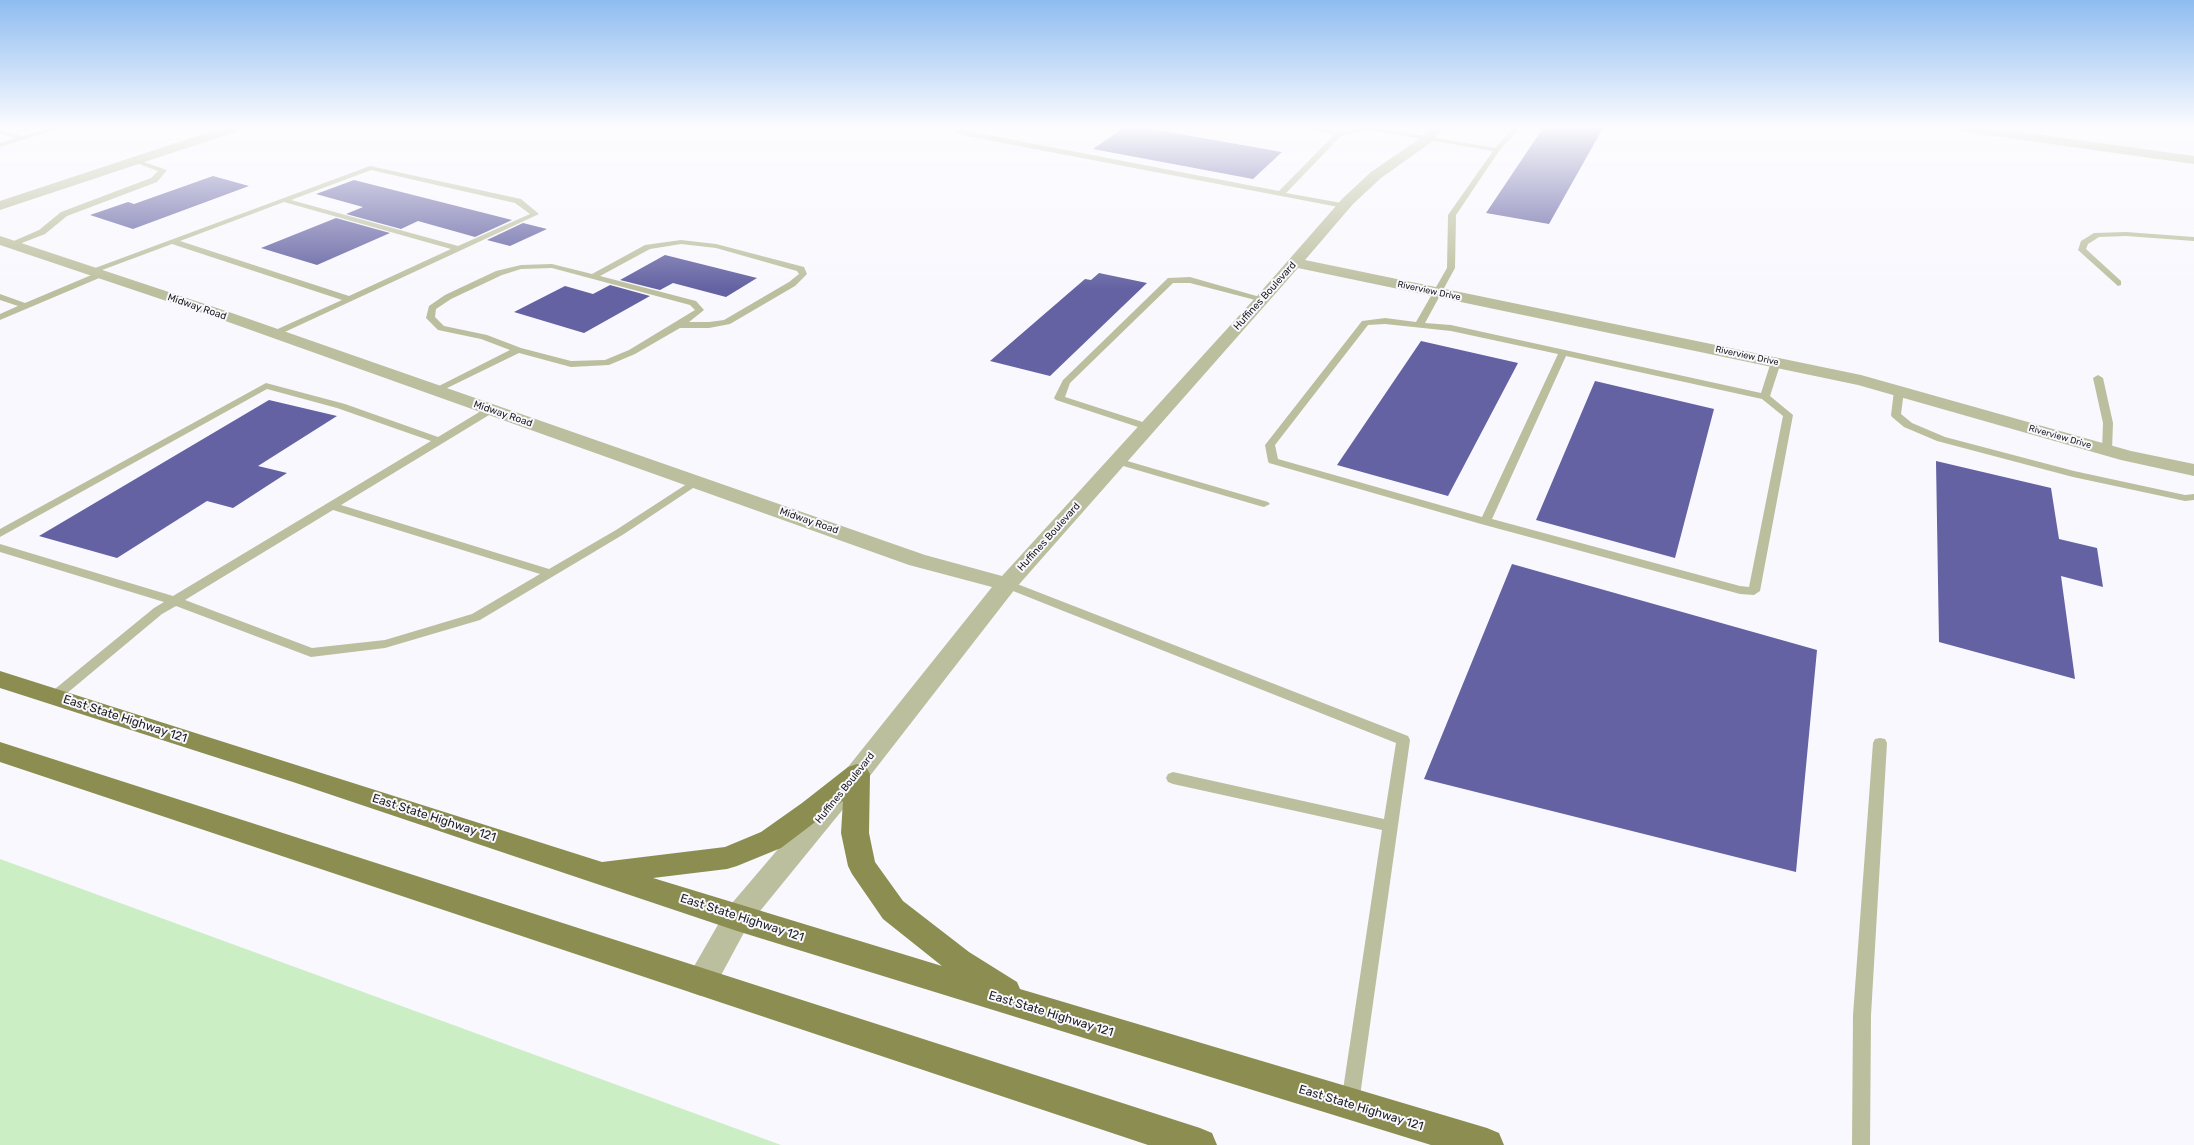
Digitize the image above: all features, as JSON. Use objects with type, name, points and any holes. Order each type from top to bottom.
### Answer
[{"type":"main road","name":"East State Highway 121","points":[[0,679],[737,918],[1487,1145]]},
{"type":"main road","points":[[0,752],[1200,1145]]},
{"type":"main road","points":[[601,873],[727,858],[771,840],[812,811],[857,774]]},
{"type":"main road","points":[[857,774],[855,833],[862,866],[893,910],[958,961],[1029,1007]]},
{"type":"street","points":[[0,206],[74,181]]},
{"type":"street","name":"Huffines Boulevard","points":[[701,982],[737,918],[857,774],[1007,584],[1295,263],[1344,206],[1369,181]]},
{"type":"street","name":"Midway Road","points":[[6,242],[436,390],[917,560],[1007,584]]},
{"type":"street","name":"Riverview Drive","points":[[1295,263],[1861,380],[2107,450],[2194,470]]},
{"type":"lane","points":[[6,242],[42,232],[56,223],[64,214],[150,181]]},
{"type":"lane","points":[[0,317],[96,272],[172,241],[334,181]]},
{"type":"lane","points":[[274,334],[536,214],[518,201],[430,181]]},
{"type":"lane","points":[[1215,181],[1344,206]]},
{"type":"lane","points":[[1281,194],[1293,181]]},
{"type":"lane","points":[[1419,325],[1451,268],[1452,215],[1475,181]]},
{"type":"lane","points":[[284,200],[459,249]]},
{"type":"lane","points":[[2118,283],[2082,250],[2084,243],[2097,235],[2126,234],[2194,239]]},
{"type":"lane","points":[[172,241],[350,299]]},
{"type":"lane","points":[[592,277],[648,247],[681,242],[716,246],[801,269],[803,274],[792,284],[727,322],[709,325],[680,324]]},
{"type":"lane","points":[[552,266],[693,303],[700,310],[680,324],[632,352],[606,363],[571,364],[518,350],[484,337],[441,328],[430,318],[432,308],[448,297],[499,273],[521,267],[552,266]]},
{"type":"lane","points":[[1148,427],[1059,398],[1066,382],[1171,280],[1190,280],[1262,299]]},
{"type":"lane","points":[[0,298],[25,306]]},
{"type":"lane","points":[[1385,321],[1419,325],[1451,328],[1765,397],[1788,415],[1754,591],[1740,590],[1485,522],[1273,461],[1270,445],[1287,421],[1365,323],[1385,321]]},
{"type":"lane","points":[[436,390],[518,350]]},
{"type":"lane","points":[[1485,522],[1563,353]]},
{"type":"lane","points":[[1765,397],[1776,362]]},
{"type":"lane","points":[[2098,378],[2108,423],[2107,450]]},
{"type":"lane","points":[[0,534],[266,386],[341,406],[439,441]]},
{"type":"lane","points":[[1899,391],[1896,415],[1908,425],[1941,439],[2073,474],[2172,496],[2194,497]]},
{"type":"lane","points":[[55,696],[158,611],[490,410]]},
{"type":"lane","points":[[1117,462],[1264,504]]},
{"type":"lane","points":[[0,548],[175,601],[311,652],[385,644],[476,617],[620,532],[697,482]]},
{"type":"lane","points":[[332,506],[550,573]]},
{"type":"lane","points":[[1007,584],[1402,740],[1350,1104]]},
{"type":"lane","points":[[1861,1145],[1862,1015],[1880,743]]},
{"type":"lane","points":[[1173,778],[1390,826]]},
{"type":"green space","points":[[0,859],[781,1145],[0,1145]]},
{"type":"building","points":[[198,181],[233,181],[249,186],[133,229],[90,215],[128,202],[134,204]]},
{"type":"building","points":[[350,181],[360,181],[512,220],[475,237],[418,221],[401,229],[346,214],[363,207],[316,194]]},
{"type":"building","points":[[1507,181],[1573,181],[1549,224],[1486,213]]},
{"type":"building","points":[[336,218],[390,233],[317,265],[261,248]]},
{"type":"building","points":[[523,223],[547,229],[510,246],[487,240]]},
{"type":"building","points":[[665,255],[757,278],[726,297],[673,283],[660,290],[620,280]]},
{"type":"building","points":[[1099,273],[1147,283],[1050,376],[990,361],[1085,279],[1091,280]]},
{"type":"building","points":[[610,285],[650,296],[584,333],[514,312],[565,286],[593,294]]},
{"type":"building","points":[[1421,341],[1518,363],[1448,496],[1337,465]]},
{"type":"building","points":[[1595,381],[1714,409],[1675,558],[1536,520]]},
{"type":"building","points":[[269,400],[337,416],[258,466],[287,473],[233,508],[207,501],[117,558],[39,536]]},
{"type":"building","points":[[1936,461],[2051,488],[2059,539],[2097,548],[2103,587],[2061,576],[2075,679],[1939,642]]},
{"type":"building","points":[[1512,564],[1817,650],[1796,872],[1424,779]]}]
